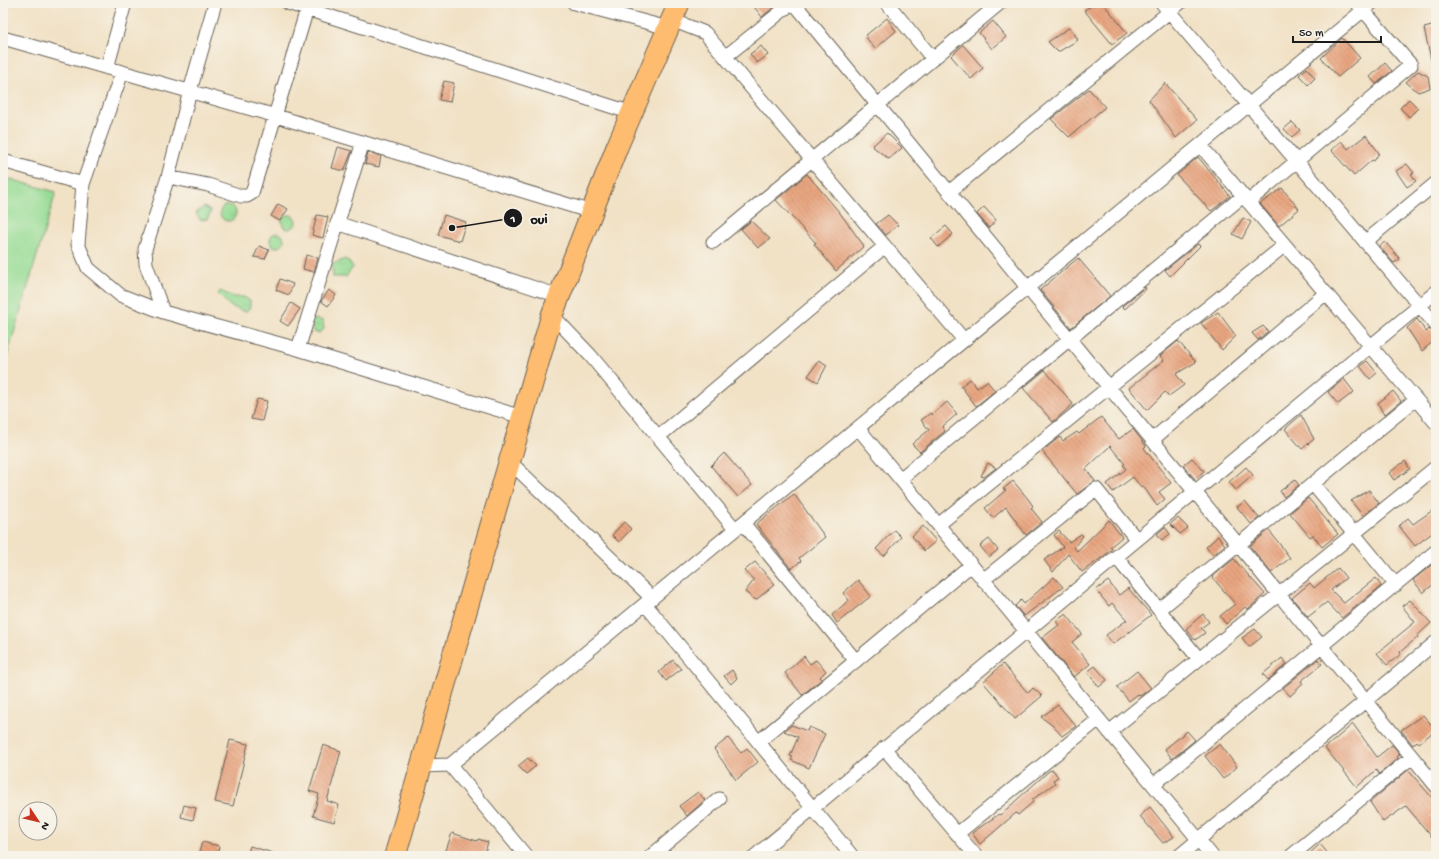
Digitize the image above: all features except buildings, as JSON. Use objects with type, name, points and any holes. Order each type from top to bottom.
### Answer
[{"type":"main road","points":[[395,856],[509,461],[556,305],[632,113],[673,17]]},
{"type":"street","points":[[107,68],[125,3]]},
{"type":"street","points":[[288,3],[632,113]]},
{"type":"street","points":[[574,3],[673,17],[705,33],[964,340]]},
{"type":"street","points":[[725,57],[793,3],[1436,786]]},
{"type":"street","points":[[887,3],[933,59]]},
{"type":"street","points":[[713,242],[1000,3]]},
{"type":"street","points":[[949,192],[1166,7],[1180,3]]},
{"type":"street","points":[[163,312],[146,264],[145,249],[168,177],[212,4]]},
{"type":"street","points":[[421,766],[450,765],[1249,105],[1364,6],[1411,65],[1297,161],[1246,199],[1070,339],[900,479]]},
{"type":"street","points":[[1166,7],[1436,325]]},
{"type":"street","points":[[168,177],[208,185],[247,196],[252,193],[256,184],[307,9]]},
{"type":"street","points":[[3,38],[276,116],[592,212]]},
{"type":"street","points":[[122,72],[83,184],[78,244],[88,268],[120,295],[163,312],[298,349],[522,417]]},
{"type":"street","points":[[298,349],[363,142]]},
{"type":"street","points":[[1200,145],[1436,423]]},
{"type":"street","points":[[3,161],[83,184]]},
{"type":"street","points":[[1365,242],[1436,183]]},
{"type":"street","points":[[337,223],[556,305],[590,354],[658,437],[739,526],[856,661]]},
{"type":"street","points":[[938,525],[1285,245]]},
{"type":"street","points":[[658,437],[885,246]]},
{"type":"street","points":[[755,856],[1436,292]]},
{"type":"street","points":[[1152,440],[1326,293]]},
{"type":"street","points":[[1159,610],[1416,400]]},
{"type":"street","points":[[858,428],[1212,856]]},
{"type":"street","points":[[509,461],[649,601],[758,742],[852,856]]},
{"type":"street","points":[[1109,732],[1436,466]]},
{"type":"street","points":[[1312,484],[1396,585]]},
{"type":"street","points":[[983,580],[1096,489],[1137,540]]},
{"type":"street","points":[[1153,785],[1436,551]]},
{"type":"street","points":[[1116,557],[1199,659]]},
{"type":"street","points":[[758,742],[971,565]]},
{"type":"street","points":[[1178,856],[1436,642]]},
{"type":"street","points":[[957,834],[1099,719]]},
{"type":"street","points":[[884,748],[976,856]]},
{"type":"street","points":[[1291,856],[1412,757]]},
{"type":"street","points":[[450,765],[526,856]]},
{"type":"street","points":[[651,856],[719,799]]},
{"type":"green space","points":[[3,177],[56,192],[3,370]]},
{"type":"green space","points":[[228,205],[235,210],[236,213],[231,220],[228,221],[221,216],[220,213],[225,206]]},
{"type":"green space","points":[[204,207],[211,211],[208,219],[200,220],[196,213]]},
{"type":"green space","points":[[289,215],[294,217],[296,222],[294,227],[289,229],[284,227],[282,222],[284,217]]},
{"type":"green space","points":[[274,233],[280,233],[284,237],[284,243],[280,247],[274,247],[270,243],[270,237]]},
{"type":"green space","points":[[346,259],[353,267],[346,277],[333,277],[332,264]]},
{"type":"green space","points":[[220,291],[234,297],[244,297],[250,301],[250,307],[246,312],[230,306],[218,294]]},
{"type":"green space","points":[[316,319],[323,321],[324,329],[319,333],[313,332],[311,322]]},
{"type":"place","name":"oui","points":[[452,228]]}]
